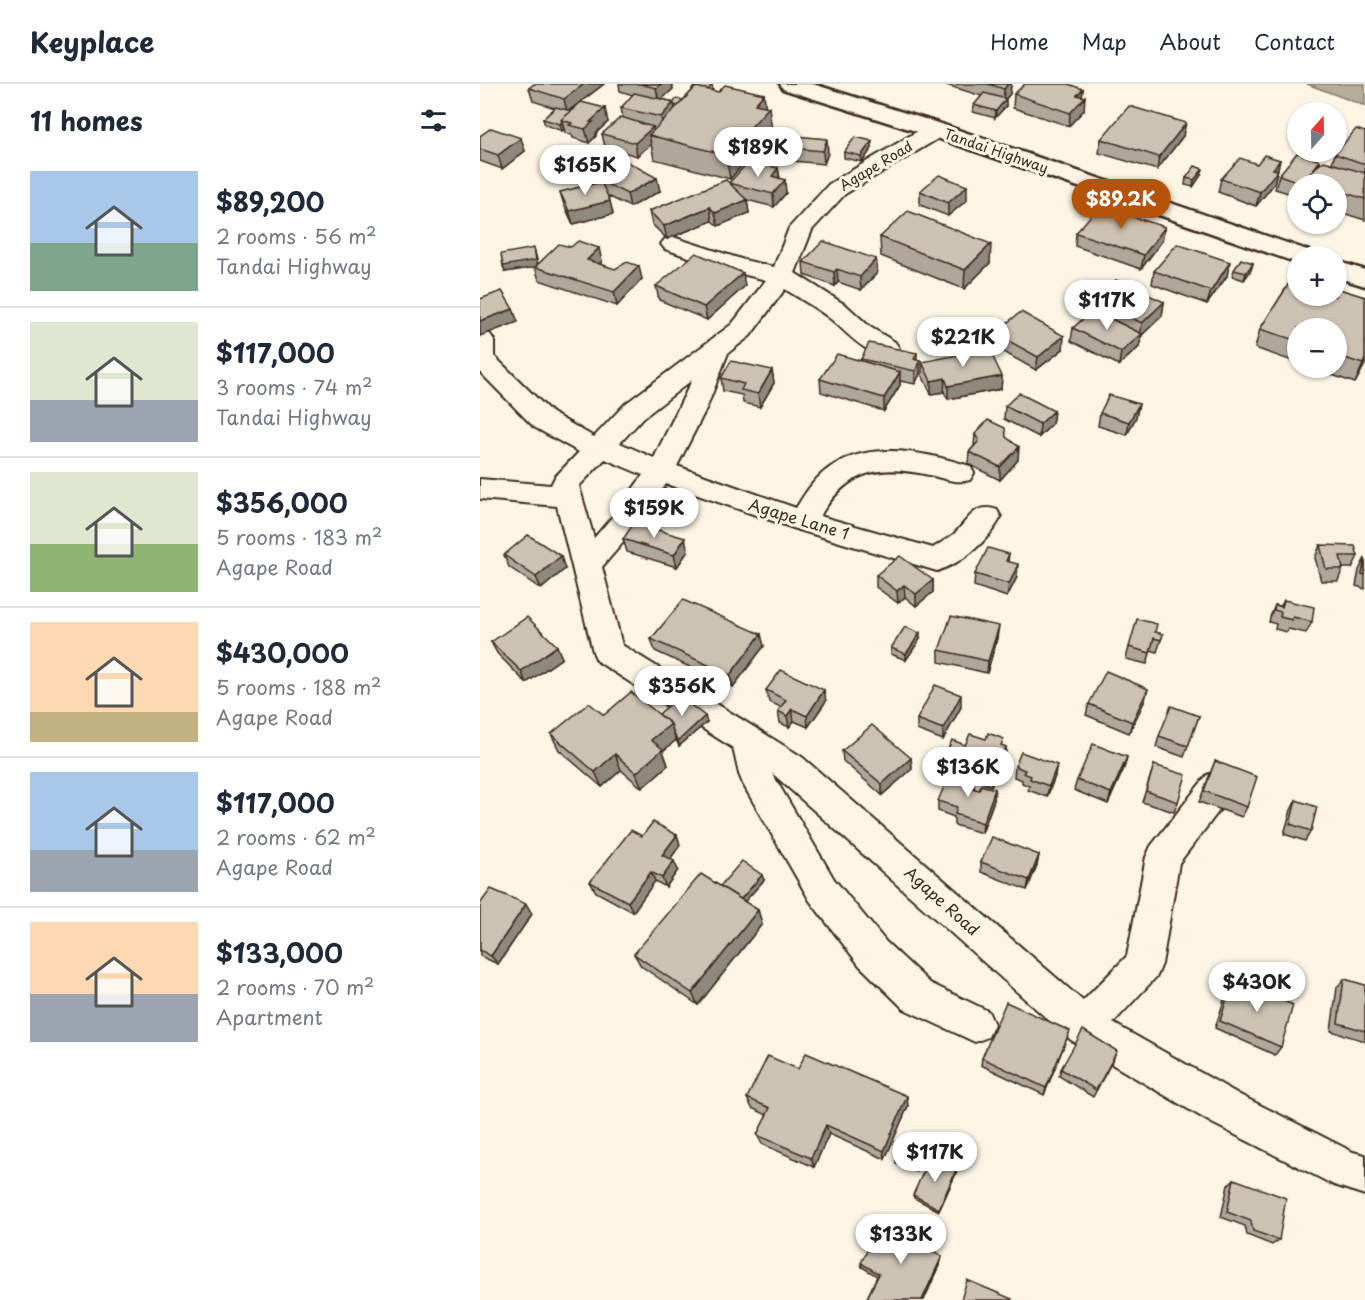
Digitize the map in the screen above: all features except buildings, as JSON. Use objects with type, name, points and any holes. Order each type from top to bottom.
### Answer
[{"type":"main road","name":"Tandai Highway","points":[[791,84],[936,130],[1287,251]]},
{"type":"main road","points":[[1347,272],[1365,278]]},
{"type":"street","name":"Agape Road","points":[[936,130],[837,189],[801,228],[783,276],[741,330],[634,411],[565,484],[608,652],[790,767],[1084,1027],[1226,1109],[1348,1171],[1365,1175]]},
{"type":"street","points":[[673,244],[738,266],[783,276],[838,312],[861,333],[886,348]]},
{"type":"street","name":"Agape Lane 1","points":[[481,340],[481,358],[506,386],[543,420],[599,448],[659,472],[803,521],[937,560],[963,543],[987,517]]},
{"type":"street","points":[[587,564],[610,542],[639,505],[659,472],[707,376],[716,350]]},
{"type":"street","points":[[803,521],[816,500],[836,477],[861,463],[904,461],[960,472]]},
{"type":"street","points":[[480,489],[569,497]]},
{"type":"street","points":[[747,739],[755,774],[822,890],[873,954],[917,996],[975,1024]]},
{"type":"street","points":[[1084,1027],[1144,964],[1163,857],[1220,785]]},
{"type":"shaded area","points":[[1307,84],[1365,84],[1365,106]]}]
